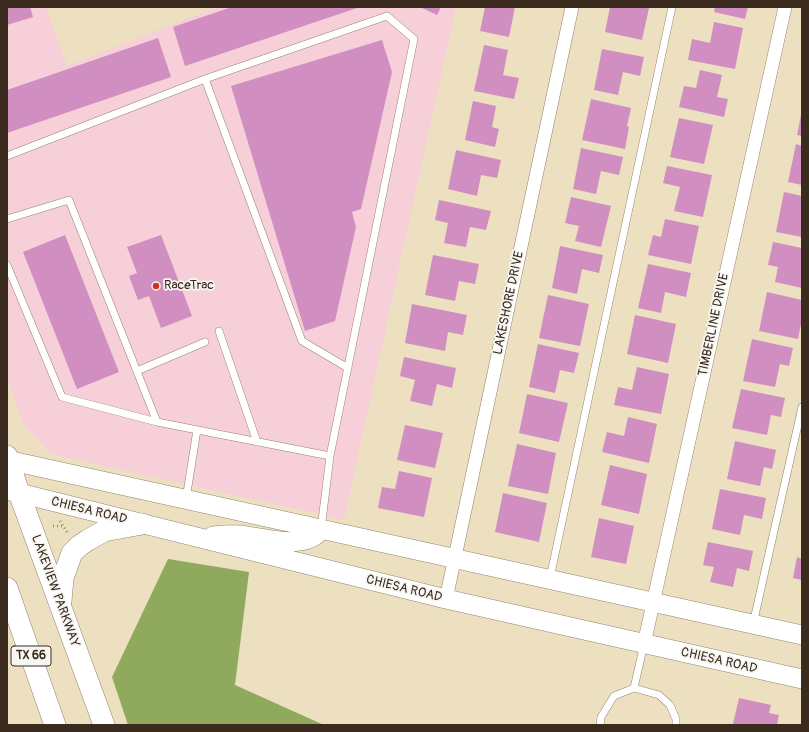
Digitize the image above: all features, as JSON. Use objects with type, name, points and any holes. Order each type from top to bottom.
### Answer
[{"type":"main road","points":[[8,459],[321,530],[802,635]]},
{"type":"main road","name":"LAKEVIEW PARKWAY","points":[[8,459],[13,492],[61,608],[104,725]]},
{"type":"main road","name":"CHIESA ROAD","points":[[13,492],[446,599],[802,679]]},
{"type":"main road","points":[[61,608],[63,578],[72,553],[88,540],[104,531],[142,524]]},
{"type":"main road","points":[[193,537],[239,534],[281,541],[299,541],[310,539],[317,535],[321,530]]},
{"type":"main road","name":"TX 66","points":[[7,588],[55,725]]},
{"type":"street","name":"LAKESHORE DRIVE","points":[[446,599],[572,7]]},
{"type":"street","name":"TIMBERLINE DRIVE","points":[[644,644],[784,7]]},
{"type":"lane","points":[[550,580],[672,7]]},
{"type":"lane","points":[[7,156],[205,79],[387,16],[414,39],[330,456],[321,530]]},
{"type":"lane","points":[[205,79],[302,341],[348,368]]},
{"type":"lane","points":[[7,219],[70,200],[157,422]]},
{"type":"lane","points":[[7,265],[62,396],[157,422],[330,456]]},
{"type":"lane","points":[[219,331],[257,442]]},
{"type":"lane","points":[[137,371],[205,342]]},
{"type":"lane","points":[[753,624],[802,407]]},
{"type":"lane","points":[[186,500],[197,430]]},
{"type":"lane","points":[[634,688],[644,644]]},
{"type":"lane","points":[[600,725],[601,717],[614,696],[634,688],[659,695],[670,705],[676,719],[676,725]]},
{"type":"path","points":[[53,526],[64,526]]},
{"type":"shaded area","points":[[7,7],[46,7],[67,66],[217,7],[456,7],[344,520],[51,454],[23,424],[7,378]]},
{"type":"green space","points":[[168,559],[249,572],[235,685],[324,725],[128,725],[112,677]]},
{"type":"building","points":[[7,7],[30,7],[33,17],[7,25]]},
{"type":"building","points":[[232,7],[360,7],[185,66],[173,27]]},
{"type":"building","points":[[420,7],[441,7],[437,15]]},
{"type":"building","points":[[485,7],[515,7],[509,37],[480,31]]},
{"type":"building","points":[[610,7],[649,8],[642,40],[605,32]]},
{"type":"building","points":[[715,7],[748,7],[745,19],[714,12]]},
{"type":"building","points":[[714,22],[743,28],[735,69],[688,60],[692,39],[710,43]]},
{"type":"building","points":[[158,38],[171,77],[7,133],[7,90]]},
{"type":"building","points":[[382,40],[392,72],[361,209],[352,212],[356,227],[335,321],[305,331],[231,86]]},
{"type":"building","points":[[484,45],[508,50],[503,75],[519,78],[514,99],[474,91]]},
{"type":"building","points":[[602,49],[644,57],[640,76],[623,72],[618,95],[594,90]]},
{"type":"building","points":[[700,70],[722,75],[717,97],[728,99],[724,117],[679,107],[684,86],[696,88]]},
{"type":"building","points":[[591,99],[631,108],[627,126],[629,127],[625,149],[582,140]]},
{"type":"building","points":[[473,101],[496,106],[492,127],[499,129],[495,147],[465,140]]},
{"type":"building","points":[[802,115],[802,136],[797,135]]},
{"type":"building","points":[[679,118],[713,125],[704,164],[670,157]]},
{"type":"building","points":[[796,144],[802,146],[802,185],[788,182]]},
{"type":"building","points":[[581,148],[623,157],[619,175],[601,171],[596,194],[573,189]]},
{"type":"building","points":[[456,150],[501,160],[497,178],[481,175],[477,196],[448,189]]},
{"type":"building","points":[[667,166],[712,175],[703,217],[674,211],[680,187],[663,183]]},
{"type":"building","points":[[784,192],[802,196],[802,237],[776,232]]},
{"type":"building","points":[[571,197],[611,206],[601,247],[575,241],[579,226],[565,223]]},
{"type":"building","points":[[439,200],[491,211],[486,230],[470,227],[466,247],[444,243],[448,223],[435,220]]},
{"type":"building","points":[[665,219],[699,226],[691,264],[648,255],[653,235],[661,237]]},
{"type":"building","points":[[65,235],[119,372],[77,389],[23,252]]},
{"type":"building","name":"RaceTrac","points":[[161,235],[192,316],[161,328],[149,296],[138,300],[129,276],[137,273],[127,247]]},
{"type":"building","points":[[773,242],[802,248],[802,288],[775,282],[778,267],[768,265]]},
{"type":"building","points":[[560,246],[603,255],[599,273],[582,269],[577,294],[552,288]]},
{"type":"building","points":[[433,255],[479,264],[475,284],[459,281],[455,301],[425,295]]},
{"type":"building","points":[[648,264],[691,273],[686,297],[665,292],[661,313],[638,308]]},
{"type":"building","points":[[767,292],[802,300],[802,319],[798,339],[759,331]]},
{"type":"building","points":[[548,295],[589,304],[580,346],[539,338]]},
{"type":"building","points":[[412,304],[467,315],[463,335],[448,332],[445,351],[405,343]]},
{"type":"building","points":[[635,315],[676,324],[668,363],[627,354]]},
{"type":"building","points":[[752,339],[793,348],[789,366],[780,364],[775,387],[743,381]]},
{"type":"building","points":[[538,344],[579,353],[574,373],[560,370],[555,393],[529,387]]},
{"type":"building","points":[[404,357],[456,368],[452,388],[437,384],[432,406],[410,401],[415,380],[400,376]]},
{"type":"building","points":[[637,367],[669,374],[661,414],[614,405],[618,387],[632,390]]},
{"type":"building","points":[[741,389],[785,398],[781,417],[771,415],[767,435],[732,428]]},
{"type":"building","points":[[527,394],[568,403],[559,442],[519,433]]},
{"type":"building","points":[[628,417],[657,424],[649,463],[602,452],[607,432],[624,436]]},
{"type":"building","points":[[405,425],[443,433],[435,468],[397,460]]},
{"type":"building","points":[[735,441],[776,450],[772,469],[764,467],[760,486],[727,479]]},
{"type":"building","points":[[517,444],[556,453],[548,494],[508,486]]},
{"type":"building","points":[[610,465],[647,474],[639,514],[601,505]]},
{"type":"building","points":[[399,471],[432,478],[424,517],[378,508],[382,487],[395,489]]},
{"type":"building","points":[[720,489],[766,498],[762,519],[744,515],[740,535],[712,529]]},
{"type":"building","points":[[503,493],[547,503],[539,542],[495,532]]},
{"type":"building","points":[[599,518],[634,526],[626,564],[591,557]]},
{"type":"building","points":[[708,542],[753,551],[749,571],[737,568],[733,587],[710,582],[714,567],[703,565]]},
{"type":"building","points":[[797,557],[802,559],[802,580],[793,578]]},
{"type":"building","points":[[739,698],[771,705],[769,713],[779,715],[777,725],[733,724]]},
{"type":"place","name":"RaceTrac","points":[[156,286]]}]
